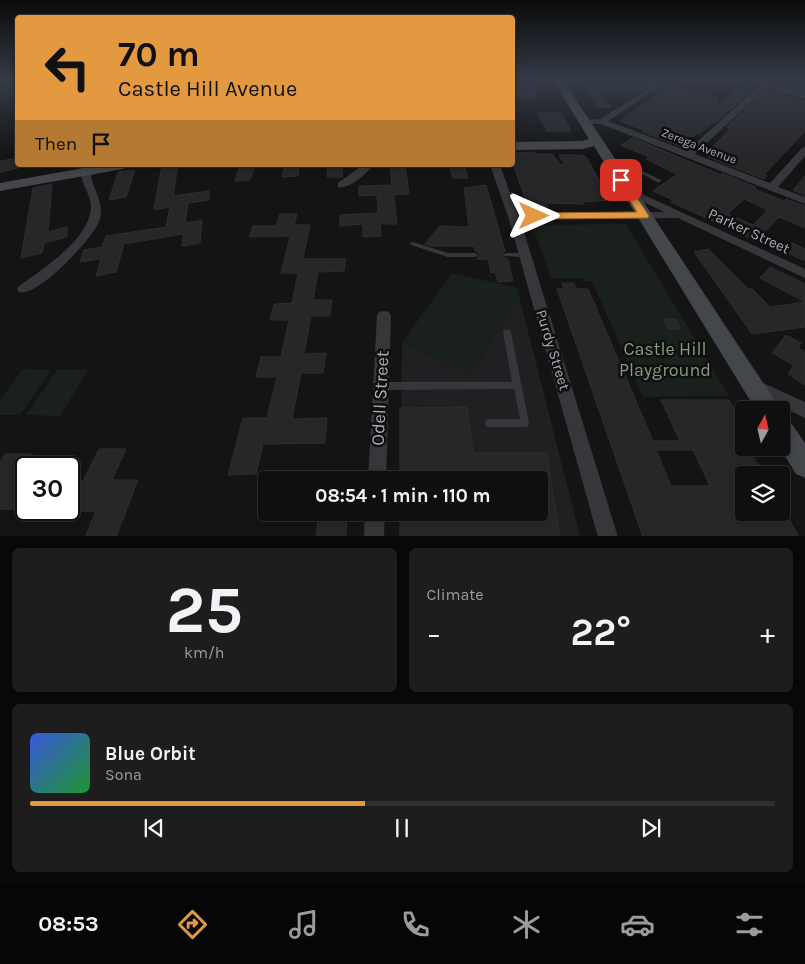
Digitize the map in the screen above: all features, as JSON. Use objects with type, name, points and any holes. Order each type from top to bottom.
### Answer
[{"type":"main road","points":[[573,105],[763,401]]},
{"type":"main road","points":[[515,137],[579,137],[596,141]]},
{"type":"main road","points":[[515,146],[583,145],[596,141]]},
{"type":"main road","points":[[0,186],[60,167]]},
{"type":"main road","points":[[0,177],[108,167]]},
{"type":"main road","points":[[790,442],[805,465]]},
{"type":"street","points":[[602,121],[627,105]]},
{"type":"street","points":[[689,155],[743,105]]},
{"type":"street","name":"Zerega Avenue","points":[[583,122],[602,121],[805,201]]},
{"type":"street","points":[[771,188],[805,150]]},
{"type":"street","points":[[342,185],[366,167]]},
{"type":"street","name":"Purdy Street","points":[[496,167],[513,216],[608,536]]},
{"type":"street","points":[[24,289],[73,249],[92,226],[96,208],[84,179],[86,170]]},
{"type":"street","name":"Parker Street","points":[[628,191],[805,274]]},
{"type":"street","name":"Parker Street","points":[[513,216],[680,215]]},
{"type":"street","name":"Odell Street","points":[[376,471],[384,316]]},
{"type":"street","points":[[754,386],[805,410]]},
{"type":"street","points":[[374,536],[375,521]]},
{"type":"lane","points":[[614,169],[634,168],[659,181]]},
{"type":"lane","points":[[413,244],[448,255],[476,255]]},
{"type":"lane","points":[[506,255],[524,255]]},
{"type":"lane","points":[[489,423],[525,423],[507,332]]},
{"type":"lane","points":[[381,386],[517,385]]},
{"type":"shaded area","points":[[452,273],[517,288],[580,536],[407,536],[489,521],[548,521],[548,471],[401,471],[402,343]]},
{"type":"green space","name":"Castle Hill Playground","points":[[626,224],[729,396],[643,397],[592,281],[584,281],[582,278],[551,278],[532,225]]},
{"type":"green space","points":[[452,273],[517,288],[521,305],[513,304],[472,375],[402,343]]},
{"type":"green space","points":[[23,369],[51,370],[20,415],[0,415],[0,400]]},
{"type":"green space","points":[[57,370],[88,370],[60,416],[26,415]]},
{"type":"building","points":[[597,105],[609,105],[611,107],[598,107]]},
{"type":"building","points":[[643,105],[735,105],[715,123],[712,123],[700,134],[697,133],[682,147],[620,121]]},
{"type":"building","points":[[749,105],[805,105],[805,131],[764,175],[767,176],[764,179],[708,157],[706,154],[731,128],[726,127]]},
{"type":"building","points":[[538,113],[561,113],[571,131],[547,131]]},
{"type":"building","points":[[633,138],[724,176],[721,173],[756,187],[755,189],[784,201],[786,199],[805,206],[805,228],[779,217],[756,241],[671,202],[673,200],[653,191],[677,174],[646,159],[649,157],[621,145]],"holes":[[[744,199],[767,211],[753,225],[728,214]]]},
{"type":"building","points":[[515,153],[552,154],[561,165],[564,164],[559,155],[581,155],[586,157],[611,200],[583,202],[584,204],[546,203],[548,207],[531,207],[528,198],[525,198],[514,167]]},
{"type":"building","points":[[15,158],[15,167],[18,168],[0,172],[0,161]]},
{"type":"building","points":[[162,167],[178,167],[173,196],[209,191],[209,200],[188,203],[185,223],[202,220],[200,243],[182,246],[183,234],[124,244],[116,272],[96,276],[101,259],[80,262],[84,250],[102,247],[106,236],[166,227],[170,207],[154,210]]},
{"type":"building","points":[[239,167],[254,167],[250,180],[235,181]]},
{"type":"building","points":[[284,167],[299,167],[298,176],[282,177]]},
{"type":"building","points":[[328,167],[343,167],[342,177],[327,177]]},
{"type":"building","points":[[390,167],[405,167],[409,194],[394,195],[397,224],[380,224],[381,236],[363,237],[363,224],[340,226],[340,215],[378,213],[377,195],[359,196],[359,186],[392,185]]},
{"type":"building","points":[[450,167],[465,167],[468,178],[453,178]]},
{"type":"building","points":[[135,170],[126,197],[109,200],[118,172]]},
{"type":"building","points":[[805,176],[805,195],[793,190]]},
{"type":"building","points":[[52,184],[48,232],[67,227],[67,237],[44,243],[42,253],[21,258],[33,188]]},
{"type":"building","points":[[486,185],[505,251],[501,255],[508,260],[513,281],[498,282],[495,272],[491,273],[488,259],[476,259],[480,254],[475,251],[474,246],[431,246],[425,244],[440,226],[469,227],[464,188]]},
{"type":"building","points":[[280,214],[297,214],[294,225],[310,225],[303,259],[346,259],[344,271],[318,272],[313,300],[332,300],[330,316],[311,316],[304,354],[326,353],[323,373],[301,373],[292,419],[327,418],[325,443],[263,444],[256,474],[228,475],[243,418],[267,418],[277,377],[256,377],[261,357],[281,357],[289,320],[270,320],[274,304],[292,303],[298,273],[281,273],[290,236],[249,237],[253,226],[276,226]]},
{"type":"building","points":[[792,243],[805,249],[805,261],[785,252]]},
{"type":"building","points":[[708,249],[749,290],[751,288],[770,307],[805,302],[805,327],[752,334],[694,252]]},
{"type":"building","points":[[770,267],[805,284],[805,302],[760,278]]},
{"type":"building","points":[[562,283],[574,283],[577,289],[588,289],[653,441],[680,441],[661,400],[729,400],[735,410],[735,456],[753,456],[759,466],[735,466],[735,521],[790,521],[798,536],[643,536],[557,289],[564,289]],"holes":[[[656,450],[693,450],[710,486],[671,486]]]},
{"type":"building","points":[[663,319],[676,319],[681,329],[668,329]]},
{"type":"building","points":[[786,335],[801,343],[798,348],[805,352],[805,385],[788,374],[794,365],[772,353]]},
{"type":"building","points":[[467,407],[473,453],[547,453],[560,536],[400,536],[400,521],[548,521],[548,471],[400,471],[400,408]]},
{"type":"building","points":[[99,449],[126,449],[112,480],[138,480],[116,536],[85,536],[96,511],[80,512],[80,481],[83,481]]},
{"type":"building","points":[[5,454],[32,454],[31,456],[15,456],[15,509],[0,509],[0,462]]},
{"type":"building","points":[[318,521],[347,521],[346,536],[316,536]]},
{"type":"route","points":[[534,216],[644,216],[621,180]]}]
